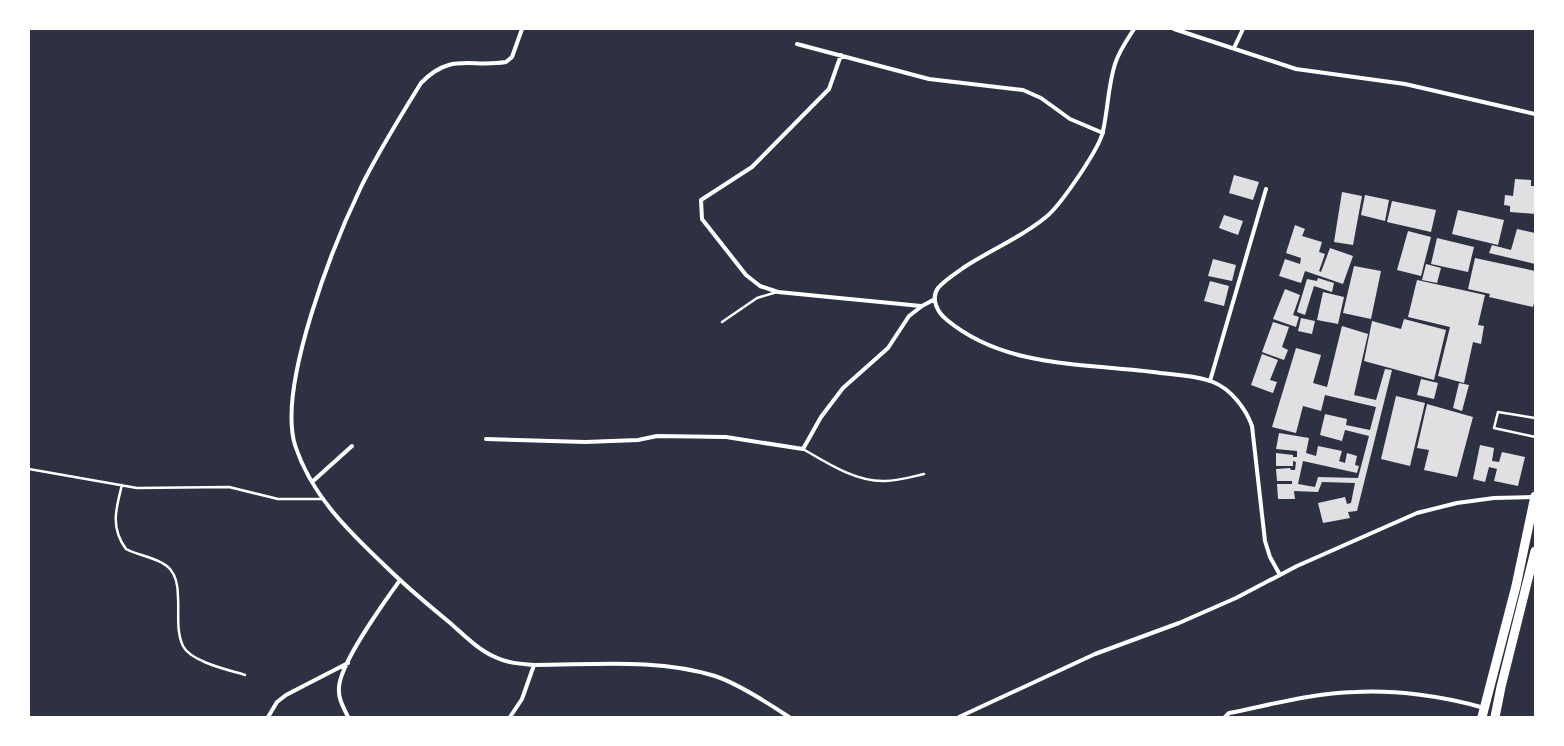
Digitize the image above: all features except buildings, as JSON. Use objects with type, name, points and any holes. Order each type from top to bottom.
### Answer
[{"type":"highway","points":[[1483,712],[1516,586],[1535,496]]},
{"type":"highway","points":[[1495,717],[1535,551]]},
{"type":"street","points":[[522,29],[512,57],[506,62],[454,63],[439,68],[429,75],[421,83],[361,188],[316,299],[298,364],[293,399],[292,426],[296,448],[312,482],[340,522],[400,580],[479,648],[495,657],[514,664],[534,665],[660,665],[715,676],[761,698],[789,717]]},
{"type":"street","points":[[1134,29],[1115,63],[1106,104],[1103,133],[1070,189],[1047,216],[1018,237],[981,256],[949,278],[938,289],[935,298],[941,315],[950,322],[984,343],[1016,356],[1051,362],[1116,367],[1210,381],[1217,384],[1232,396],[1247,414],[1254,439],[1265,541],[1270,557],[1280,575]]},
{"type":"street","points":[[1174,29],[1296,68],[1406,84],[1535,114]]},
{"type":"street","points":[[1234,48],[1243,29]]},
{"type":"street","points":[[797,44],[929,80],[1023,90],[1041,98],[1070,119],[1103,133]]},
{"type":"street","points":[[841,56],[829,89],[752,167],[701,200],[702,219],[746,275],[760,286],[778,292],[922,306]]},
{"type":"street","points":[[1210,381],[1266,189]]},
{"type":"street","points":[[486,439],[585,442],[638,440],[657,436],[726,437],[803,449],[821,417],[844,388],[888,348],[909,316],[935,298]]},
{"type":"street","points":[[312,482],[352,446]]},
{"type":"street","points":[[959,717],[1095,654],[1179,624],[1229,602],[1280,575],[1416,513],[1457,503],[1494,498],[1535,496]]},
{"type":"street","points":[[348,717],[340,698],[338,690],[339,683],[348,663],[373,618],[400,580]]},
{"type":"street","points":[[268,717],[276,702],[286,695],[348,663]]},
{"type":"street","points":[[510,717],[522,699],[534,665]]},
{"type":"street","points":[[1225,717],[1229,713],[1297,699],[1355,692],[1426,695],[1463,702],[1483,712]]},
{"type":"lane","points":[[722,322],[757,298],[778,292]]},
{"type":"lane","points":[[1535,418],[1498,412],[1494,428],[1535,437]]},
{"type":"lane","points":[[803,449],[840,469],[875,481],[896,481],[924,474]]},
{"type":"lane","points":[[29,469],[122,485],[156,489],[229,487],[278,499],[323,499]]},
{"type":"lane","points":[[122,485],[114,516],[117,534],[126,550],[160,562],[169,568],[176,577],[178,589],[179,629],[183,646],[198,659],[222,668],[245,674]]}]
